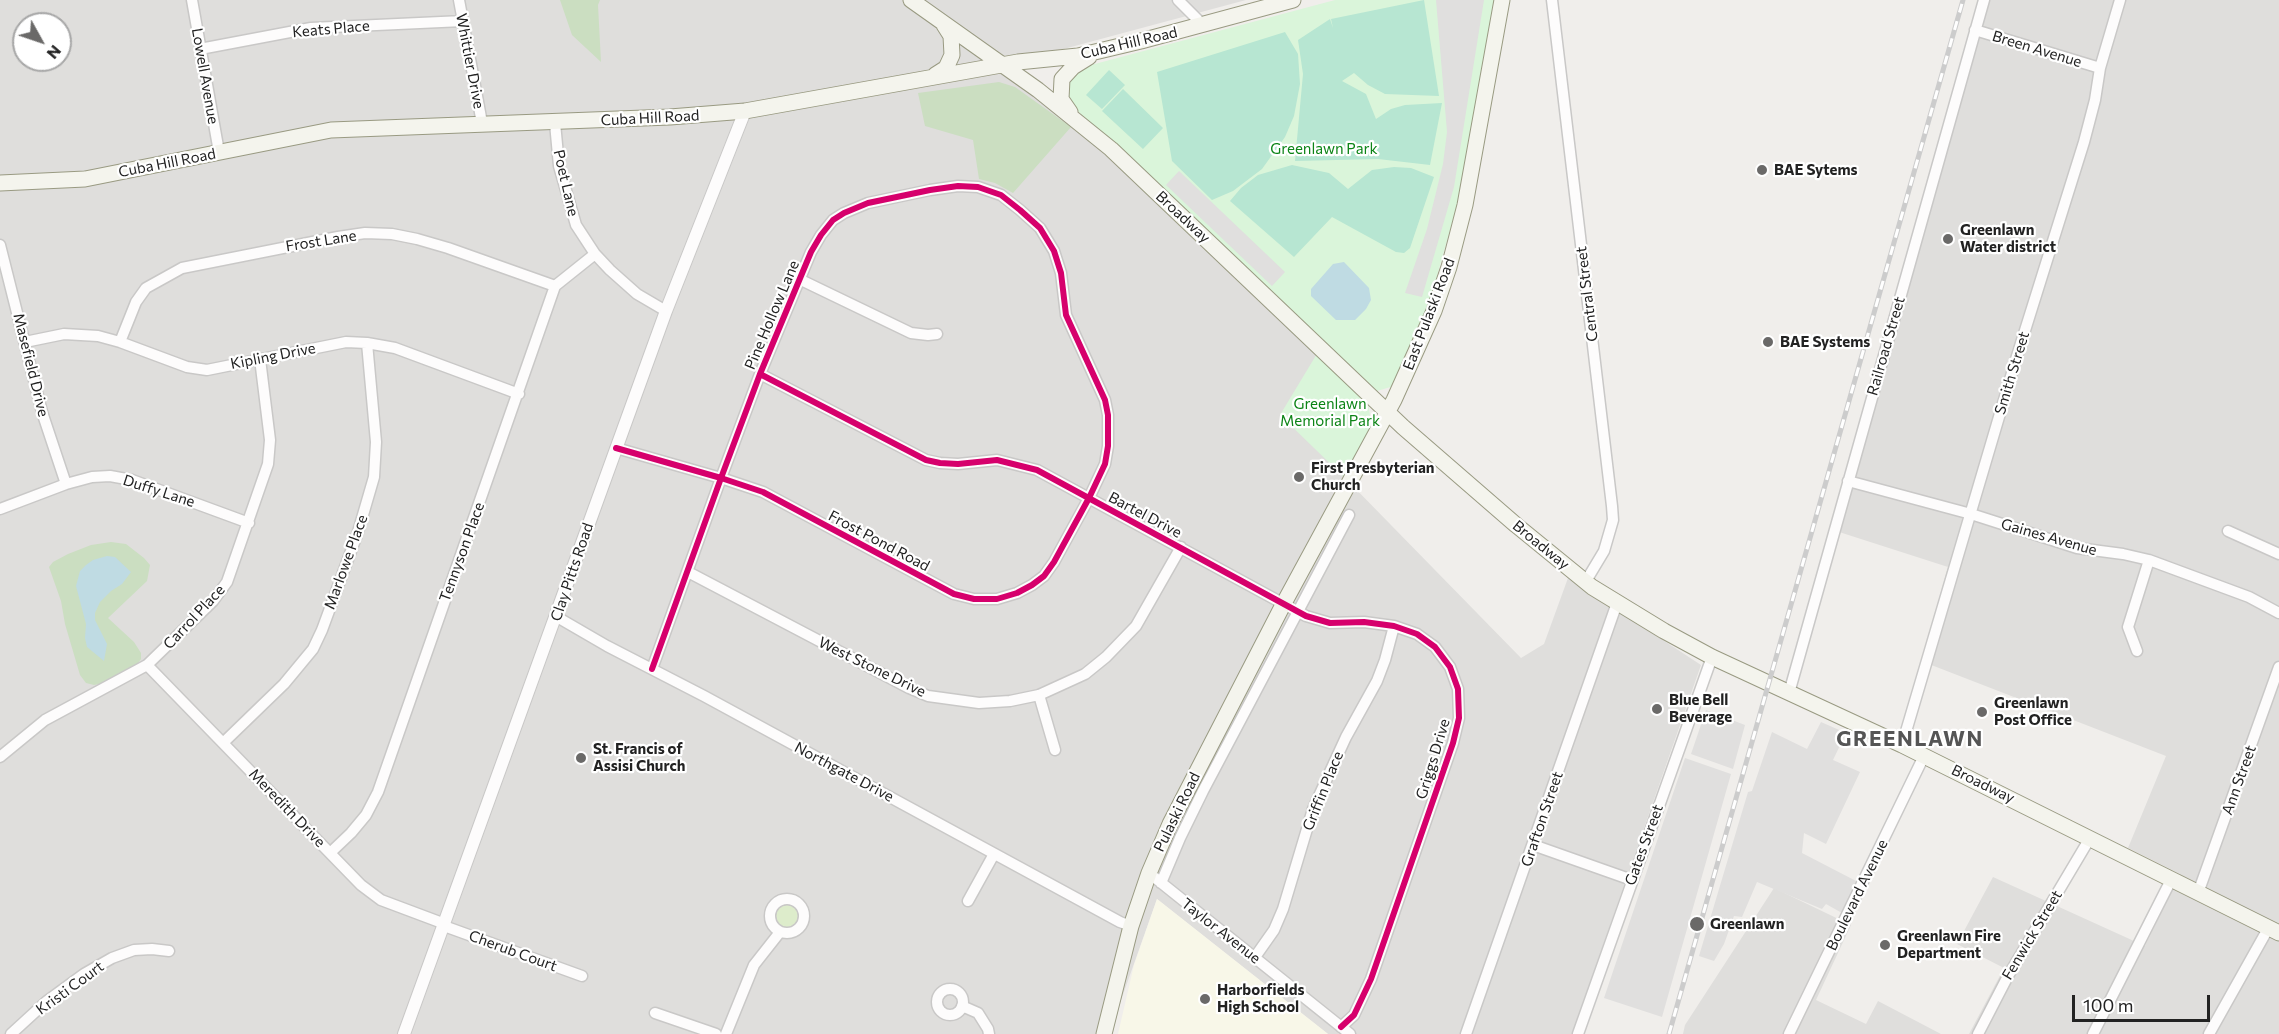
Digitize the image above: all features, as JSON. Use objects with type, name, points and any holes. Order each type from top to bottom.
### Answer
[{"type":"main road","name":"Broadway","points":[[911,0],[1003,65],[1111,149],[1387,412],[1516,525],[1617,603],[1712,657],[1902,745],[2274,930]]},
{"type":"main road","name":"Cuba Hill Road","points":[[0,183],[85,179],[331,130],[482,123],[555,123],[745,111],[931,77],[1099,51],[1293,0]]},
{"type":"main road","name":"East Pulaski Road","points":[[1284,603],[1387,412],[1422,340],[1451,258],[1467,193],[1502,0]]},
{"type":"main road","points":[[931,77],[946,68],[952,55],[951,36],[938,18]]},
{"type":"main road","points":[[1082,126],[1064,104],[1060,85],[1066,73],[1073,66],[1099,51]]},
{"type":"main road","name":"Pulaski Road","points":[[1104,1034],[1131,926],[1149,873],[1170,824],[1284,603]]},
{"type":"street","name":"Lowell Avenue","points":[[192,0],[219,152]]},
{"type":"street","name":"Whittier Drive","points":[[459,0],[482,123]]},
{"type":"street","points":[[1178,0],[1203,25]]},
{"type":"street","name":"Central Street","points":[[1552,0],[1612,506],[1610,532],[1604,550],[1586,581]]},
{"type":"street","name":"Railroad Street","points":[[1789,693],[1984,0]]},
{"type":"street","name":"Smith Street","points":[[1902,745],[2017,356],[2084,142],[2095,100],[2100,68],[2120,0]]},
{"type":"street","name":"Keats Place","points":[[200,49],[311,28],[463,21]]},
{"type":"street","name":"Breen Avenue","points":[[1975,30],[2100,68]]},
{"type":"street","name":"Clay Pitts Road","points":[[404,1034],[666,311],[745,111]]},
{"type":"street","name":"Poet Lane","points":[[555,123],[559,166],[576,225],[595,254],[637,294],[666,311]]},
{"type":"street","name":"Pine Hollow Lane","points":[[652,669],[760,374],[812,252],[821,235],[833,220],[868,203],[930,190],[958,186],[978,187],[1001,195],[1040,228],[1054,251],[1061,273],[1066,315],[1105,400],[1109,428],[1108,446],[1105,464],[1089,498]]},
{"type":"street","name":"Frost Lane","points":[[120,342],[136,302],[146,288],[182,267],[338,237],[374,233],[417,239],[555,286]]},
{"type":"street","name":"Masefield Drive","points":[[0,245],[42,412],[66,484]]},
{"type":"street","points":[[555,286],[595,254]]},
{"type":"street","points":[[801,280],[911,333],[937,334]]},
{"type":"street","name":"Tennyson Place","points":[[330,853],[366,815],[378,792],[555,286]]},
{"type":"street","name":"Kipling Drive","points":[[25,342],[64,334],[98,336],[187,367],[207,370],[346,342],[367,343],[395,348],[519,394]]},
{"type":"street","name":"Marlowe Place","points":[[223,743],[284,684],[312,649],[322,630],[358,532],[374,477],[376,442],[367,343]]},
{"type":"street","name":"Carrol Place","points":[[0,757],[45,720],[147,665],[213,601],[227,582],[268,464],[270,440],[260,359]]},
{"type":"street","name":"Bartel Drive","points":[[760,374],[926,460],[949,464],[997,460],[1037,470],[1284,603]]},
{"type":"street","name":"Frost Pond Road","points":[[616,448],[763,492],[932,583],[974,599],[997,598],[1017,593],[1044,576],[1089,498]]},
{"type":"street","name":"Duffy Lane","points":[[0,509],[66,484],[92,477],[110,476],[132,480],[249,523]]},
{"type":"street","name":"Gaines Avenue","points":[[1848,481],[1971,514],[2077,549],[2123,554],[2149,560],[2249,597],[2279,613]]},
{"type":"street","points":[[1161,884],[1203,791],[1270,660],[1299,612],[1349,514]]},
{"type":"street","points":[[2228,531],[2279,554]]},
{"type":"street","name":"West Stone Drive","points":[[688,572],[928,696],[979,703],[1010,701],[1039,695],[1084,674],[1122,642],[1149,605],[1181,547]]},
{"type":"street","points":[[2137,651],[2128,627],[2149,560]]},
{"type":"street","name":"Griggs Drive","points":[[1284,603],[1317,620],[1371,622],[1394,626],[1417,634],[1434,647],[1450,667],[1458,689],[1459,718],[1453,743],[1371,980],[1346,1030]]},
{"type":"street","name":"Grafton Street","points":[[1466,1034],[1617,603]]},
{"type":"street","name":"Northgate Drive","points":[[557,617],[607,646],[1131,926]]},
{"type":"street","name":"Griffin Place","points":[[1255,957],[1274,930],[1283,909],[1313,809],[1337,755],[1377,681],[1394,626]]},
{"type":"street","name":"Gates Street","points":[[1578,1034],[1712,657]]},
{"type":"street","name":"Meredith Drive","points":[[147,665],[361,885],[381,900],[444,925]]},
{"type":"street","name":"Ann Street","points":[[2198,893],[2279,667]]},
{"type":"street","points":[[1039,695],[1056,750]]},
{"type":"street","name":"Boulevard Avenue","points":[[1789,1034],[1924,756]]},
{"type":"street","name":"Fenwick Street","points":[[1978,1034],[2007,976],[2090,838]]},
{"type":"street","points":[[1533,844],[1632,880]]},
{"type":"street","points":[[968,901],[994,854]]},
{"type":"street","name":"Taylor Avenue","points":[[1149,873],[1346,1030]]},
{"type":"street","points":[[2093,1034],[2171,880]]},
{"type":"street","name":"Cherub Court","points":[[444,925],[582,976]]},
{"type":"street","points":[[2209,1034],[2274,930]]},
{"type":"street","points":[[726,1034],[754,965],[764,949],[780,932]]},
{"type":"street","name":"Kristi Court","points":[[11,1034],[48,1001],[84,974],[112,958],[134,951],[152,949],[169,951]]},
{"type":"street","points":[[962,1006],[978,1013],[989,1034]]},
{"type":"street","points":[[656,1013],[716,1034]]},
{"type":"shaded area","points":[[0,0],[1246,0],[1004,65],[1071,123],[1318,352],[1347,480],[1521,658],[1544,644],[1568,578],[1701,665],[1572,1034],[1328,1034],[1157,899],[1109,1034],[0,1034]]},
{"type":"shaded area","points":[[1436,0],[1484,0],[1454,187],[1422,297],[1405,293],[1427,229],[1443,164],[1447,132]]},
{"type":"shaded area","points":[[1987,0],[2279,0],[2279,1034],[1969,1034],[2004,968],[1957,944],[1993,877],[2145,946],[2180,874],[2128,848],[2166,756],[1921,661],[1948,567],[1836,531]]},
{"type":"shaded area","points":[[1179,171],[1285,272],[1272,286],[1166,185]]},
{"type":"shaded area","points":[[1706,710],[1745,725],[1733,769],[1691,754]]},
{"type":"shaded area","points":[[1821,722],[1846,733],[1833,760],[1860,772],[1826,844],[1804,833],[1802,853],[1858,882],[1842,913],[1826,904],[1822,909],[1757,882],[1742,917],[1734,916],[1724,944],[1714,961],[1699,956],[1748,792],[1752,791],[1772,732],[1807,749]]},
{"type":"shaded area","points":[[1685,758],[1731,774],[1662,1017],[1604,998]]},
{"type":"shaded area","points":[[1774,888],[1851,925],[1816,1000],[1866,1024],[1878,1001],[1941,1034],[1683,1034],[1685,1025]]},
{"type":"shaded area","name":"Harborfields High School","points":[[1157,899],[1328,1034],[1118,1034],[1134,965]]},
{"type":"green space","points":[[560,0],[600,0],[598,5],[601,62],[572,35]]},
{"type":"green space","name":"Greenlawn Park","points":[[1335,0],[1495,0],[1459,198],[1428,308],[1394,386],[1377,391],[1068,102],[1064,83],[1076,69]]},
{"type":"green space","points":[[1424,0],[1439,96],[1385,94],[1368,85],[1354,73],[1342,81],[1366,94],[1376,119],[1391,109],[1405,105],[1442,103],[1430,165],[1378,159],[1295,161],[1303,74],[1298,40],[1330,19],[1333,28],[1331,19]]},
{"type":"green space","points":[[1285,32],[1298,54],[1300,84],[1294,116],[1285,137],[1262,169],[1233,191],[1212,200],[1172,161],[1157,72]]},
{"type":"green space","points":[[1109,70],[1125,85],[1102,109],[1086,95]]},
{"type":"green space","points":[[999,82],[1015,87],[1071,127],[1013,193],[995,183],[979,179],[973,140],[925,126],[918,93]]},
{"type":"green space","points":[[1123,89],[1163,128],[1143,149],[1102,111]]},
{"type":"green space","points":[[1292,165],[1329,173],[1348,189],[1372,170],[1394,167],[1411,168],[1434,177],[1410,248],[1404,253],[1396,252],[1332,217],[1294,257],[1230,201],[1241,188],[1258,175]]},
{"type":"green space","name":"Greenlawn Memorial Park","points":[[1318,352],[1367,399],[1373,431],[1347,480],[1280,415]]},
{"type":"green space","points":[[111,542],[126,544],[150,565],[147,581],[108,618],[134,642],[141,653],[141,659],[133,670],[94,685],[86,683],[80,675],[65,624],[61,601],[49,567],[53,562],[68,554],[91,545]]},
{"type":"green space","points":[[787,902],[797,906],[801,916],[797,926],[787,930],[777,926],[773,916],[777,906]]},
{"type":"water","points":[[1344,262],[1369,288],[1371,300],[1355,320],[1336,320],[1311,296],[1311,289],[1333,264]]},
{"type":"water","points":[[107,556],[115,557],[131,572],[122,584],[100,602],[95,613],[95,620],[107,644],[104,661],[87,647],[86,624],[76,586],[80,571],[86,565],[93,560]]},
{"type":"railway","points":[[1669,1034],[1963,0]]},
{"type":"cycle path","points":[[616,448],[721,478],[763,492],[954,594],[974,599],[997,599],[1017,593],[1032,585],[1044,576],[1054,562],[1105,464],[1108,446],[1108,415],[1105,400],[1066,315],[1061,273],[1054,251],[1040,228],[1001,195],[978,187],[958,186],[868,203],[844,213],[833,220],[811,252],[760,374],[721,478],[652,669]]},
{"type":"cycle path","points":[[760,374],[926,460],[958,464],[997,460],[1037,470],[1306,616],[1330,623],[1364,622],[1394,626],[1417,634],[1435,647],[1450,667],[1458,689],[1459,718],[1453,743],[1371,979],[1354,1015],[1341,1027]]},
{"type":"place","name":"BAE Sytems","points":[[1762,170]]},
{"type":"place","name":"Greenlawn Water district","points":[[1948,239]]},
{"type":"place","name":"BAE Systems","points":[[1768,342]]},
{"type":"place","name":"First Presbyterian Church","points":[[1299,477]]},
{"type":"place","name":"Blue Bell Beverage","points":[[1657,709]]},
{"type":"place","name":"Greenlawn Post Office","points":[[1982,712]]},
{"type":"place","name":"St. Francis of Assisi Church","points":[[581,758]]},
{"type":"place","name":"Greenlawn","points":[[1697,924]]},
{"type":"place","name":"Greenlawn Fire Department","points":[[1885,945]]},
{"type":"place","name":"Harborfields High School","points":[[1205,999]]},
{"type":"district","name":"GREENLAWN","points":[[1910,739]]}]
